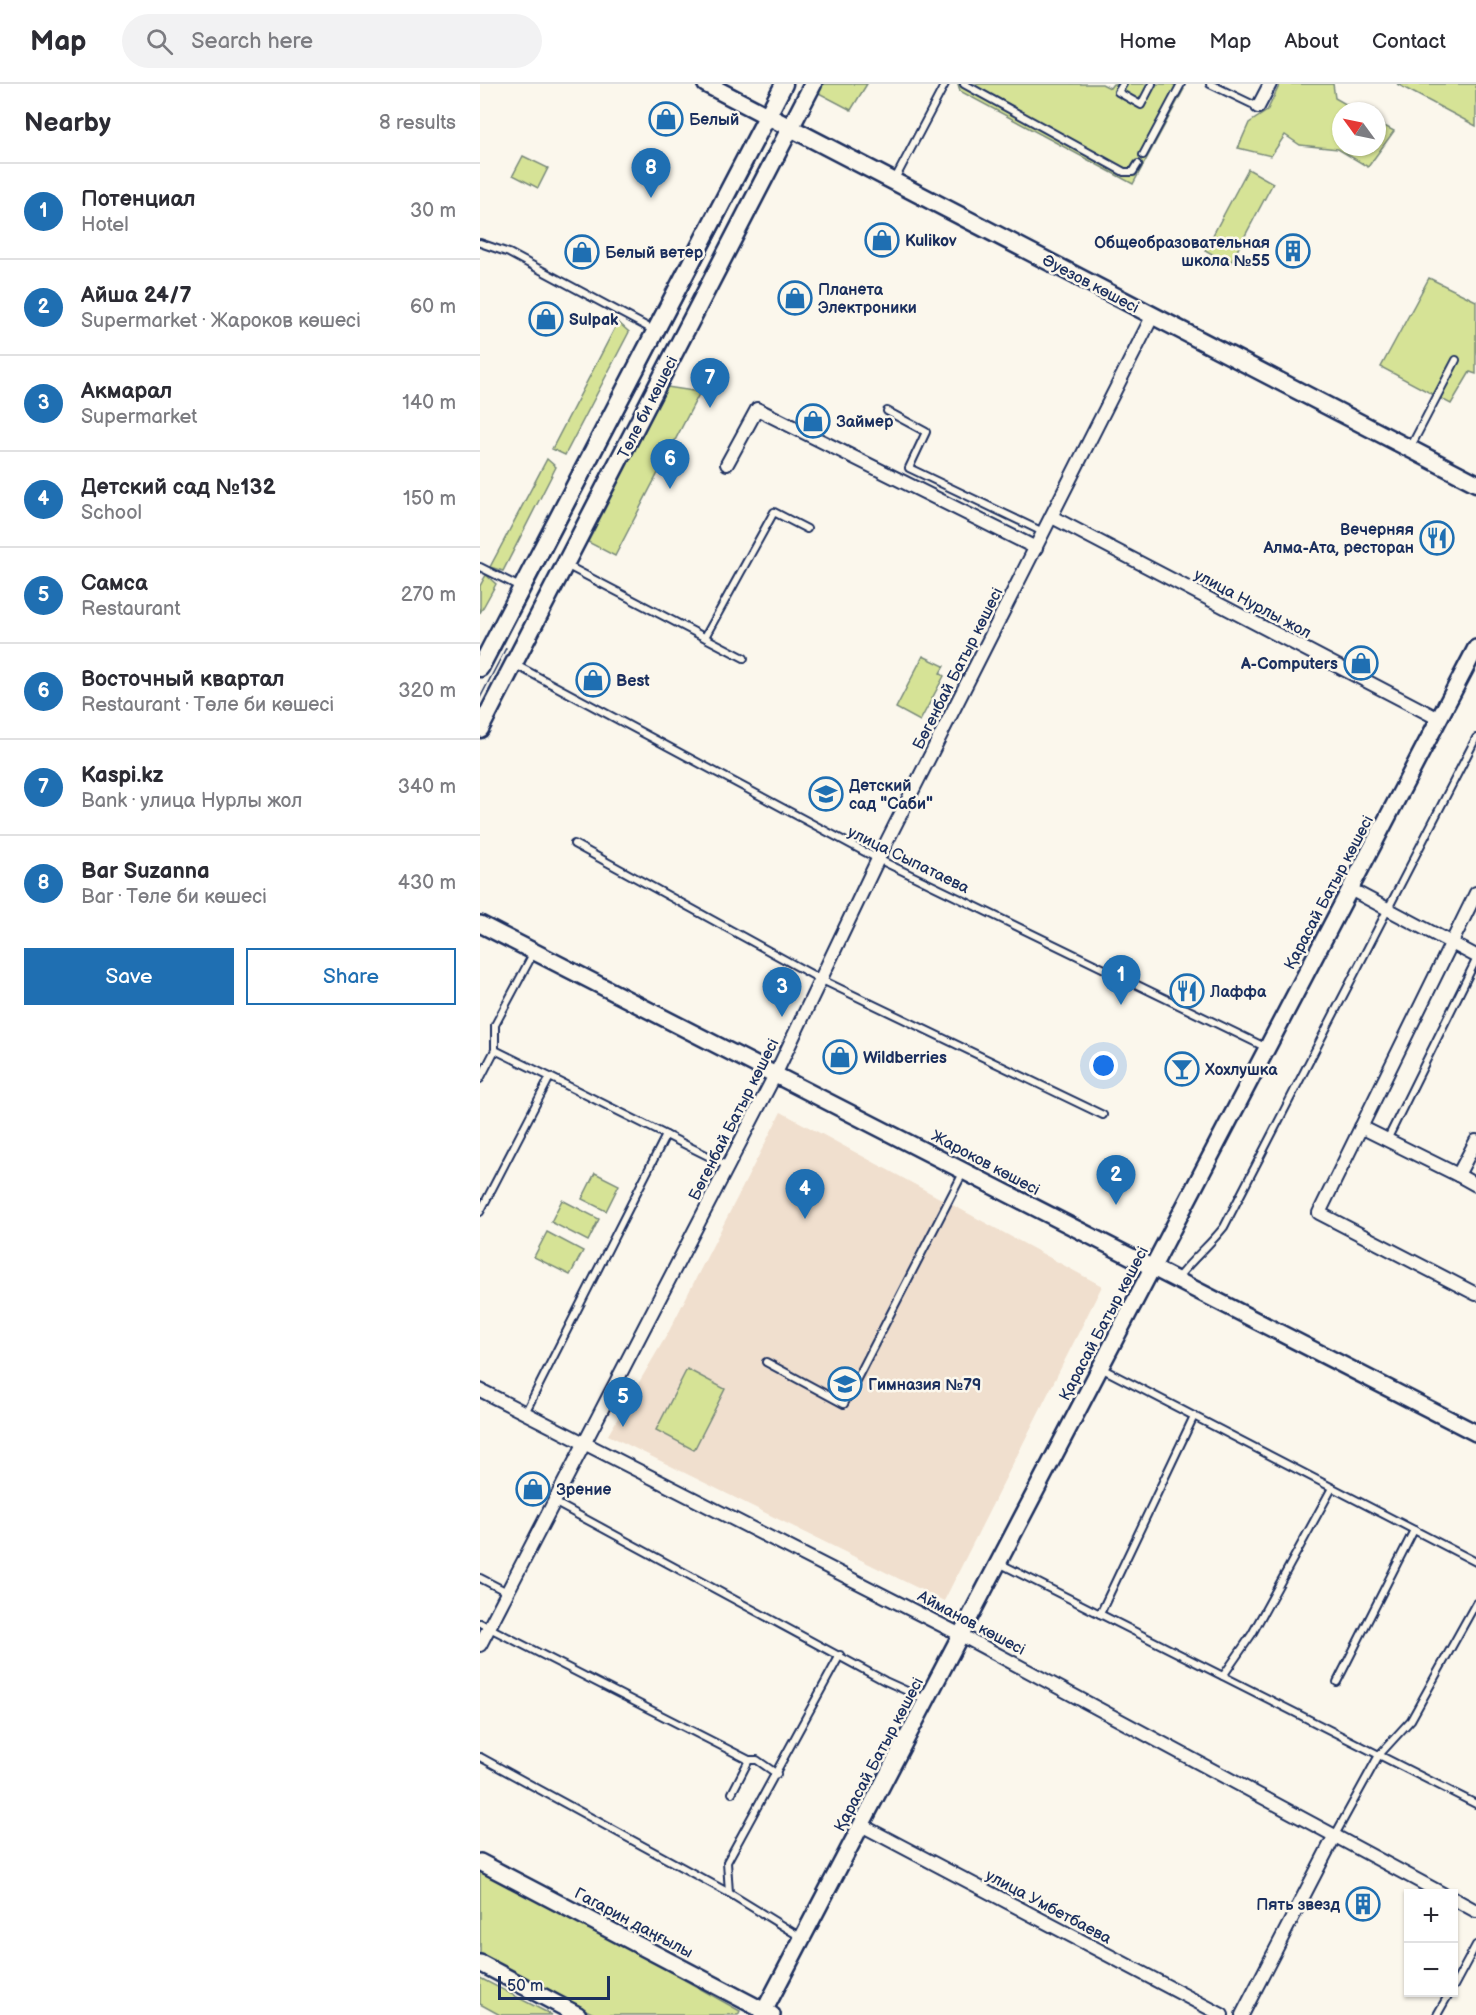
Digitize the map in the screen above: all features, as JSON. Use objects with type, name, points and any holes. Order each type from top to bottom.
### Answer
[{"type":"main road","name":"Әуезов көшесі","points":[[706,84],[895,179],[1476,483]]},
{"type":"main road","name":"Төле би көшесі","points":[[480,668],[784,84]]},
{"type":"main road","name":"Төле би көшесі","points":[[480,729],[813,84]]},
{"type":"street","points":[[1258,107],[1269,84]]},
{"type":"street","name":"Бөгенбай Батыр көшесі","points":[[480,1645],[484,1626],[507,1592],[776,1073],[878,859],[1153,315]]},
{"type":"street","points":[[727,464],[757,409],[1036,548]]},
{"type":"street","name":"улица Нурлы жол","points":[[1052,517],[1439,719]]},
{"type":"street","name":"Қарасай Батыр көшесі","points":[[766,2014],[802,1938],[1476,648]]},
{"type":"street","points":[[1350,889],[1476,958]]},
{"type":"street","points":[[1476,893],[1319,1213],[1476,1294]]},
{"type":"street","name":"Жароков көшесі","points":[[480,924],[776,1073],[1152,1269],[1476,1433]]},
{"type":"street","points":[[1361,1127],[1476,1185]]},
{"type":"street","points":[[1458,1175],[1476,1141]]},
{"type":"street","name":"Айманов көшесі","points":[[480,1390],[961,1635],[1436,1889]]},
{"type":"street","name":"улица Умбетбаева","points":[[861,1825],[1222,2015]]},
{"type":"street","points":[[1242,2015],[1335,1835]]},
{"type":"street","name":"Гагарин даңғылы","points":[[480,1862],[766,2014]]},
{"type":"street","points":[[1458,1901],[1476,1911]]},
{"type":"street","points":[[480,1963],[579,2015]]},
{"type":"lane","points":[[895,179],[945,84]]},
{"type":"lane","points":[[964,84],[1124,172],[1132,172],[1138,164]]},
{"type":"lane","points":[[1123,84],[1118,92],[1141,105],[1152,84]]},
{"type":"lane","points":[[1143,155],[1181,84]]},
{"type":"lane","points":[[1210,84],[1258,107]]},
{"type":"lane","points":[[480,243],[509,253],[656,331]]},
{"type":"lane","points":[[1409,448],[1456,360]]},
{"type":"lane","points":[[887,411],[926,432],[909,468],[1044,532]]},
{"type":"lane","points":[[705,637],[774,512],[807,529]]},
{"type":"lane","points":[[565,564],[744,658]]},
{"type":"lane","points":[[480,567],[522,588]]},
{"type":"lane","name":"улица Сыпатаева","points":[[514,664],[878,859],[1267,1048]]},
{"type":"lane","points":[[1176,1281],[1190,1260],[1213,1241],[1224,1227],[1476,738]]},
{"type":"lane","points":[[574,844],[820,980],[1103,1115]]},
{"type":"lane","points":[[480,1079],[495,1050],[495,1025],[534,951]]},
{"type":"lane","points":[[1387,1140],[1476,958]]},
{"type":"lane","points":[[495,1050],[728,1166]]},
{"type":"lane","points":[[480,1212],[550,1077]]},
{"type":"lane","points":[[525,1413],[666,1135]]},
{"type":"lane","points":[[766,1362],[844,1404],[964,1171]]},
{"type":"lane","points":[[1100,1368],[1476,1562]]},
{"type":"lane","points":[[1100,1614],[1194,1416]]},
{"type":"lane","points":[[1223,1676],[1252,1634],[1332,1488]]},
{"type":"lane","points":[[554,1502],[927,1700]]},
{"type":"lane","points":[[1336,1682],[1414,1530]]},
{"type":"lane","points":[[999,1563],[1476,1804]]},
{"type":"lane","points":[[480,1578],[507,1592]]},
{"type":"lane","points":[[1335,1835],[1379,1755],[1411,1720],[1476,1603]]},
{"type":"lane","points":[[484,1626],[748,1760],[757,1760],[777,1774]]},
{"type":"lane","points":[[729,1893],[727,1862],[840,1655]]},
{"type":"lane","points":[[480,1757],[729,1893],[802,1938]]},
{"type":"lane","points":[[732,1793],[748,1760]]},
{"type":"lane","points":[[1458,1979],[1476,1945]]},
{"type":"lane","points":[[1437,2015],[1447,1997]]},
{"type":"shaded area","name":"Гимназия №79","points":[[781,1112],[1102,1286],[944,1601],[608,1435],[668,1333]]},
{"type":"green space","points":[[813,84],[867,84],[851,110],[811,89]]},
{"type":"green space","points":[[958,84],[1102,84],[1110,88],[1113,84],[1172,84],[1184,89],[1133,184],[960,91]]},
{"type":"green space","points":[[1280,84],[1333,84],[1335,98],[1342,102],[1332,102],[1332,148],[1300,145],[1285,135],[1271,156],[1238,148],[1249,123],[1267,111]]},
{"type":"green space","points":[[1397,84],[1476,84],[1476,126]]},
{"type":"green space","points":[[1386,127],[1394,131],[1386,142]]},
{"type":"green space","points":[[523,156],[548,168],[538,188],[513,175]]},
{"type":"green space","points":[[1350,156],[1376,156],[1368,167]]},
{"type":"green space","points":[[1248,169],[1273,183],[1230,264],[1205,250]]},
{"type":"green space","points":[[1429,278],[1476,301],[1476,374],[1470,372],[1451,404],[1381,367]]},
{"type":"green space","points":[[618,322],[629,332],[565,455],[552,449]]},
{"type":"green space","points":[[667,387],[700,392],[615,556],[588,542]]},
{"type":"green space","points":[[547,459],[556,467],[503,571],[490,567]]},
{"type":"green space","points":[[486,575],[496,584],[480,613],[480,586]]},
{"type":"green space","points":[[923,656],[944,666],[940,673],[944,676],[920,721],[896,708]]},
{"type":"green space","points":[[595,1173],[619,1185],[606,1211],[582,1199]]},
{"type":"green space","points":[[562,1200],[599,1219],[588,1241],[551,1222]]},
{"type":"green space","points":[[547,1232],[583,1251],[570,1275],[534,1257]]},
{"type":"green space","points":[[687,1369],[725,1389],[694,1450],[656,1430]]},
{"type":"green space","points":[[480,1865],[740,2011],[738,2015],[596,2015],[480,1959]]},
{"type":"green space","points":[[480,1978],[552,2015],[500,2015],[480,2004]]},
{"type":"tram line","points":[[497,654],[753,165]]},
{"type":"tram line","points":[[480,698],[506,648]]},
{"type":"place","name":"Белый","points":[[666,119]]},
{"type":"place","name":"Bar Suzanna","points":[[651,198]]},
{"type":"place","name":"Kulikov","points":[[882,240]]},
{"type":"place","name":"Общеобразовательная школа №55","points":[[1293,251]]},
{"type":"place","name":"Белый ветер","points":[[582,252]]},
{"type":"place","name":"Планета Электроники","points":[[795,298]]},
{"type":"place","name":"Sulpak","points":[[546,319]]},
{"type":"place","name":"Kaspi.kz","points":[[710,408]]},
{"type":"place","name":"Займер","points":[[813,421]]},
{"type":"place","name":"Восточный квартал","points":[[670,489]]},
{"type":"place","name":"Вечерняя Алма-Ата, ресторан","points":[[1437,538]]},
{"type":"place","name":"A-Computers","points":[[1361,663]]},
{"type":"place","name":"Best","points":[[593,680]]},
{"type":"place","name":"Детский сад \"Саби\"","points":[[826,794]]},
{"type":"place","name":"Лаффа","points":[[1187,991]]},
{"type":"place","name":"Потенциал","points":[[1121,1005]]},
{"type":"place","name":"Акмарал","points":[[782,1017]]},
{"type":"place","name":"Wildberries","points":[[840,1057]]},
{"type":"place","name":"Хохлушка","points":[[1182,1069]]},
{"type":"place","name":"Айша 24/7","points":[[1116,1205]]},
{"type":"place","name":"Детский сад №132","points":[[805,1219]]},
{"type":"place","name":"Гимназия №79","points":[[845,1384]]},
{"type":"place","name":"Самса","points":[[623,1427]]},
{"type":"place","name":"Зрение","points":[[533,1489]]},
{"type":"place","name":"Пять звезд","points":[[1363,1904]]}]
